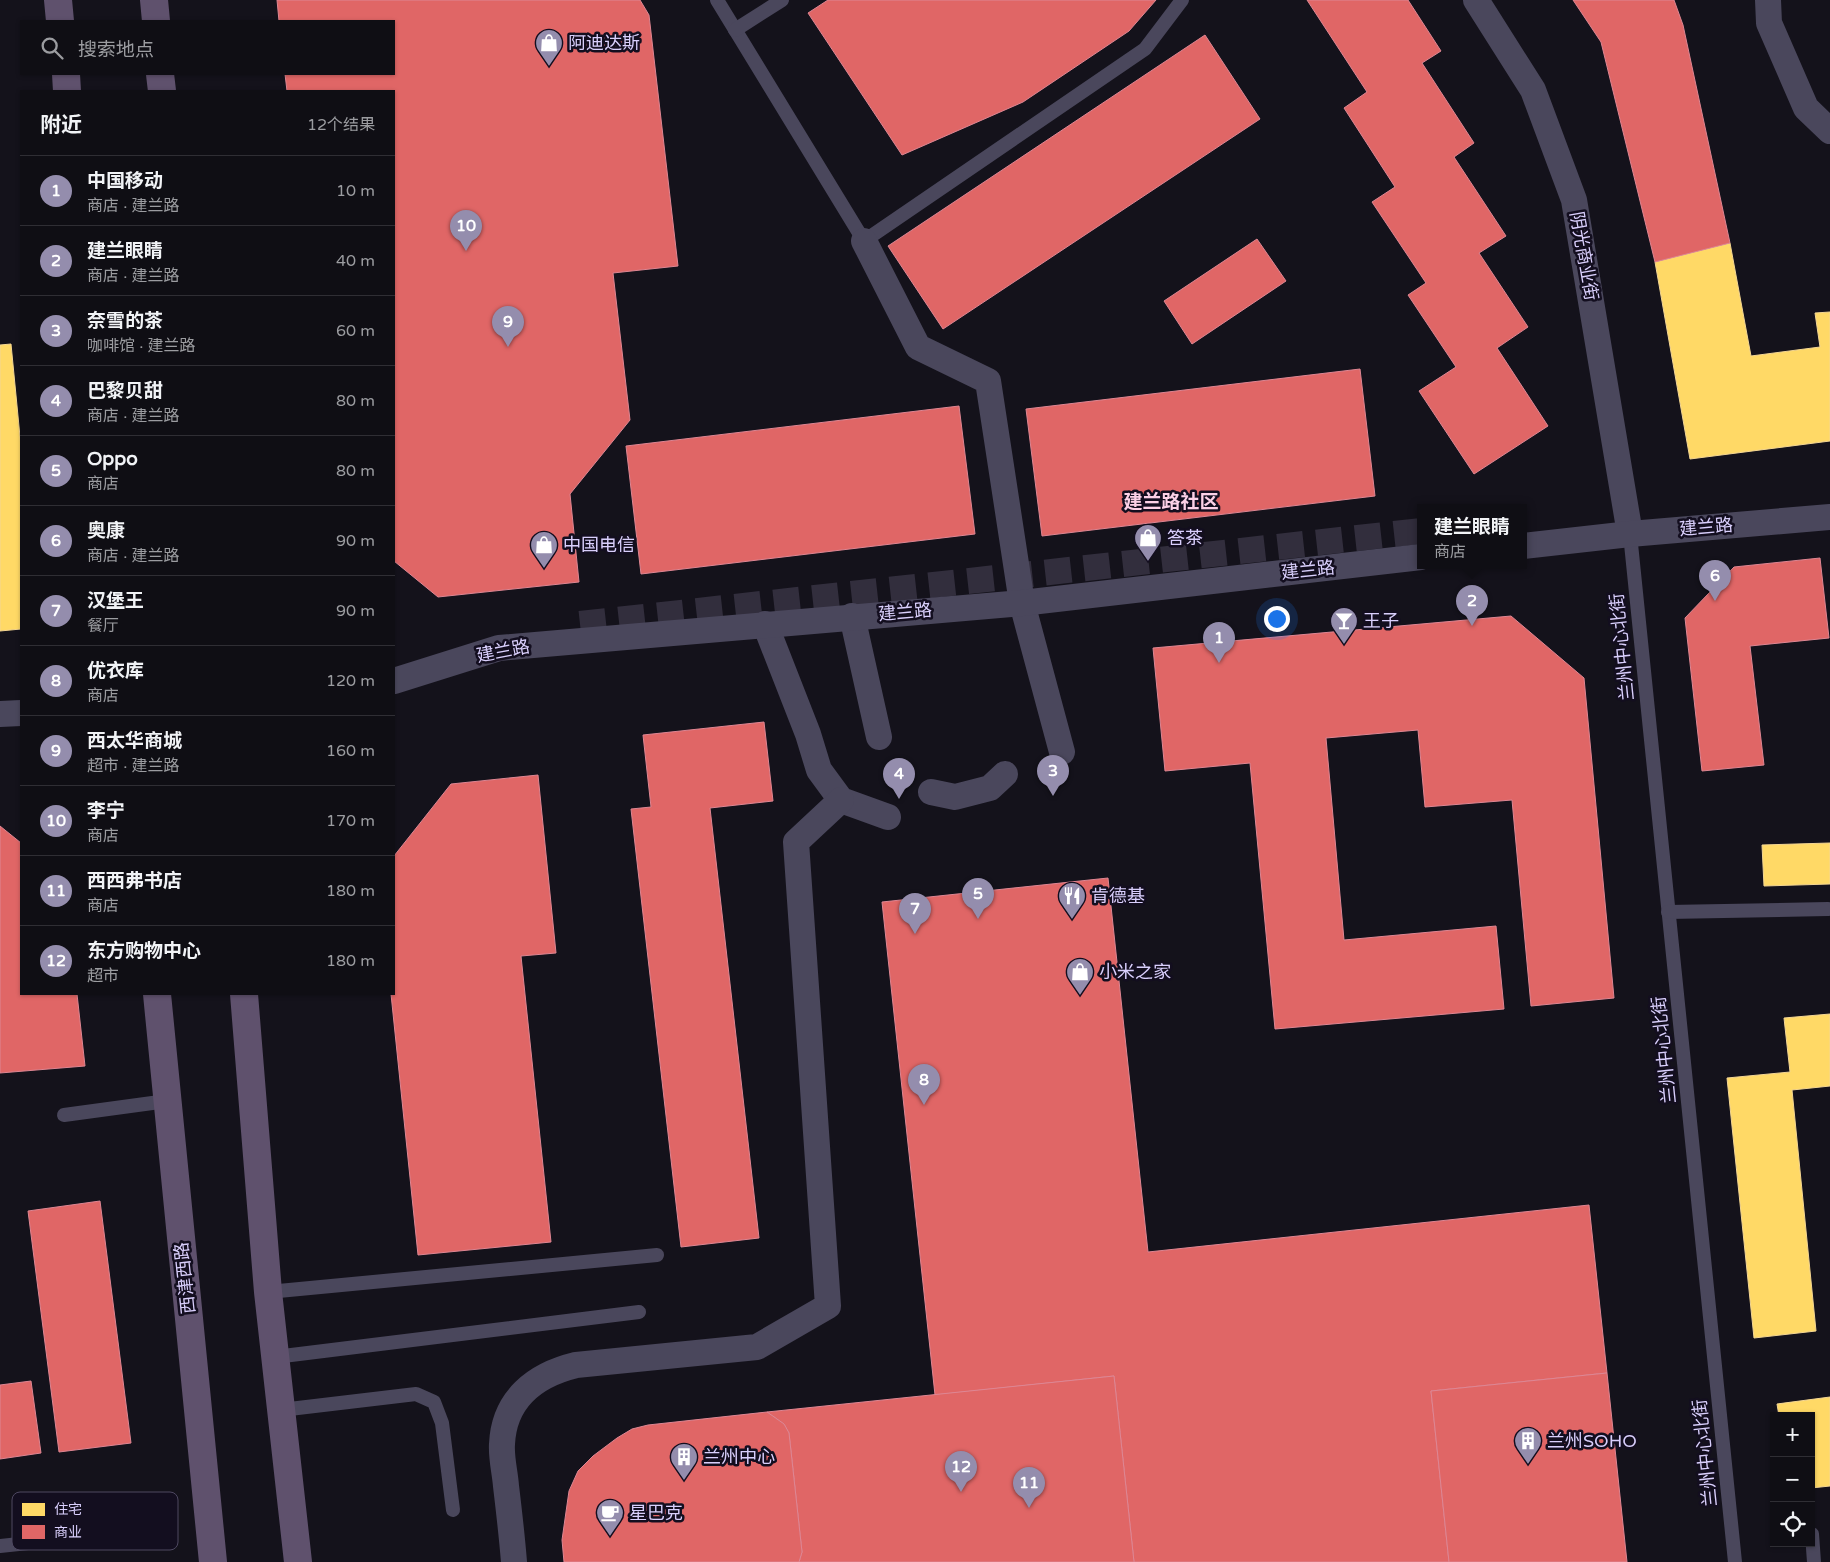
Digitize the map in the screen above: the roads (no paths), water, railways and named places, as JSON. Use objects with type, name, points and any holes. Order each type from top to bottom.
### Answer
[{"type":"main road","points":[[58,0],[60,20]]},
{"type":"main road","points":[[154,0],[156,20]]},
{"type":"main road","points":[[66,75],[67,90]]},
{"type":"main road","points":[[160,75],[162,90]]},
{"type":"main road","name":"西津西路","points":[[157,995],[212,1562]]},
{"type":"main road","points":[[244,995],[268,1292],[298,1562]]},
{"type":"street","name":"阴光商业街","points":[[1476,0],[1533,90],[1574,200],[1630,534]]},
{"type":"street","points":[[1768,0],[1769,23],[1806,108],[1830,131]]},
{"type":"street","points":[[864,241],[918,348],[988,381],[1022,603],[1062,752]]},
{"type":"street","name":"建兰路","points":[[1527,546],[1630,534],[1830,517]]},
{"type":"street","name":"建兰路","points":[[395,681],[499,648],[852,616],[1022,603],[1417,557]]},
{"type":"street","points":[[852,616],[879,737]]},
{"type":"street","points":[[765,624],[808,734],[819,770],[841,800],[888,817]]},
{"type":"street","points":[[0,714],[20,713]]},
{"type":"street","points":[[931,792],[955,797],[990,788],[1005,774]]},
{"type":"street","points":[[514,1562],[502,1445],[506,1421],[516,1400],[533,1382],[553,1370],[576,1365],[757,1347],[828,1306],[796,842],[841,800]]},
{"type":"lane","points":[[716,0],[864,241],[1145,49],[1182,0]]},
{"type":"lane","points":[[735,30],[782,0]]},
{"type":"lane","name":"兰州中心北街","points":[[1630,534],[1735,1562]]},
{"type":"lane","points":[[1668,912],[1828,908]]},
{"type":"lane","points":[[64,1115],[167,1101]]},
{"type":"lane","points":[[268,1292],[657,1255]]},
{"type":"lane","points":[[275,1357],[639,1312]]},
{"type":"lane","points":[[281,1410],[416,1394],[434,1402],[442,1423],[453,1510]]},
{"type":"lane","points":[[1813,1547],[1814,1562]]},
{"type":"tunnel","points":[[580,624],[1417,531]]},
{"type":"place","name":"阿迪达斯","points":[[549,67]]},
{"type":"place","name":"李宁","points":[[466,251]]},
{"type":"place","name":"西太华商城","points":[[508,347]]},
{"type":"place","name":"答茶","points":[[1148,562]]},
{"type":"place","name":"中国电信","points":[[544,569]]},
{"type":"place","name":"奥康","points":[[1715,601]]},
{"type":"place","name":"建兰眼睛","points":[[1472,626]]},
{"type":"place","name":"王子","points":[[1344,645]]},
{"type":"place","name":"中国移动","points":[[1219,663]]},
{"type":"place","name":"奈雪的茶","points":[[1053,796]]},
{"type":"place","name":"巴黎贝甜","points":[[899,799]]},
{"type":"place","name":"Oppo","points":[[978,919]]},
{"type":"place","name":"肯德基","points":[[1072,920]]},
{"type":"place","name":"汉堡王","points":[[915,934]]},
{"type":"place","name":"小米之家","points":[[1080,996]]},
{"type":"place","name":"优衣库","points":[[924,1105]]},
{"type":"place","name":"兰州SOHO","points":[[1528,1465]]},
{"type":"place","name":"兰州中心","points":[[684,1481]]},
{"type":"place","name":"东方购物中心","points":[[961,1492]]},
{"type":"place","name":"西西弗书店","points":[[1029,1508]]},
{"type":"place","name":"星巴克","points":[[610,1537]]},
{"type":"district","name":"建兰路社区","points":[[1171,502]]}]
